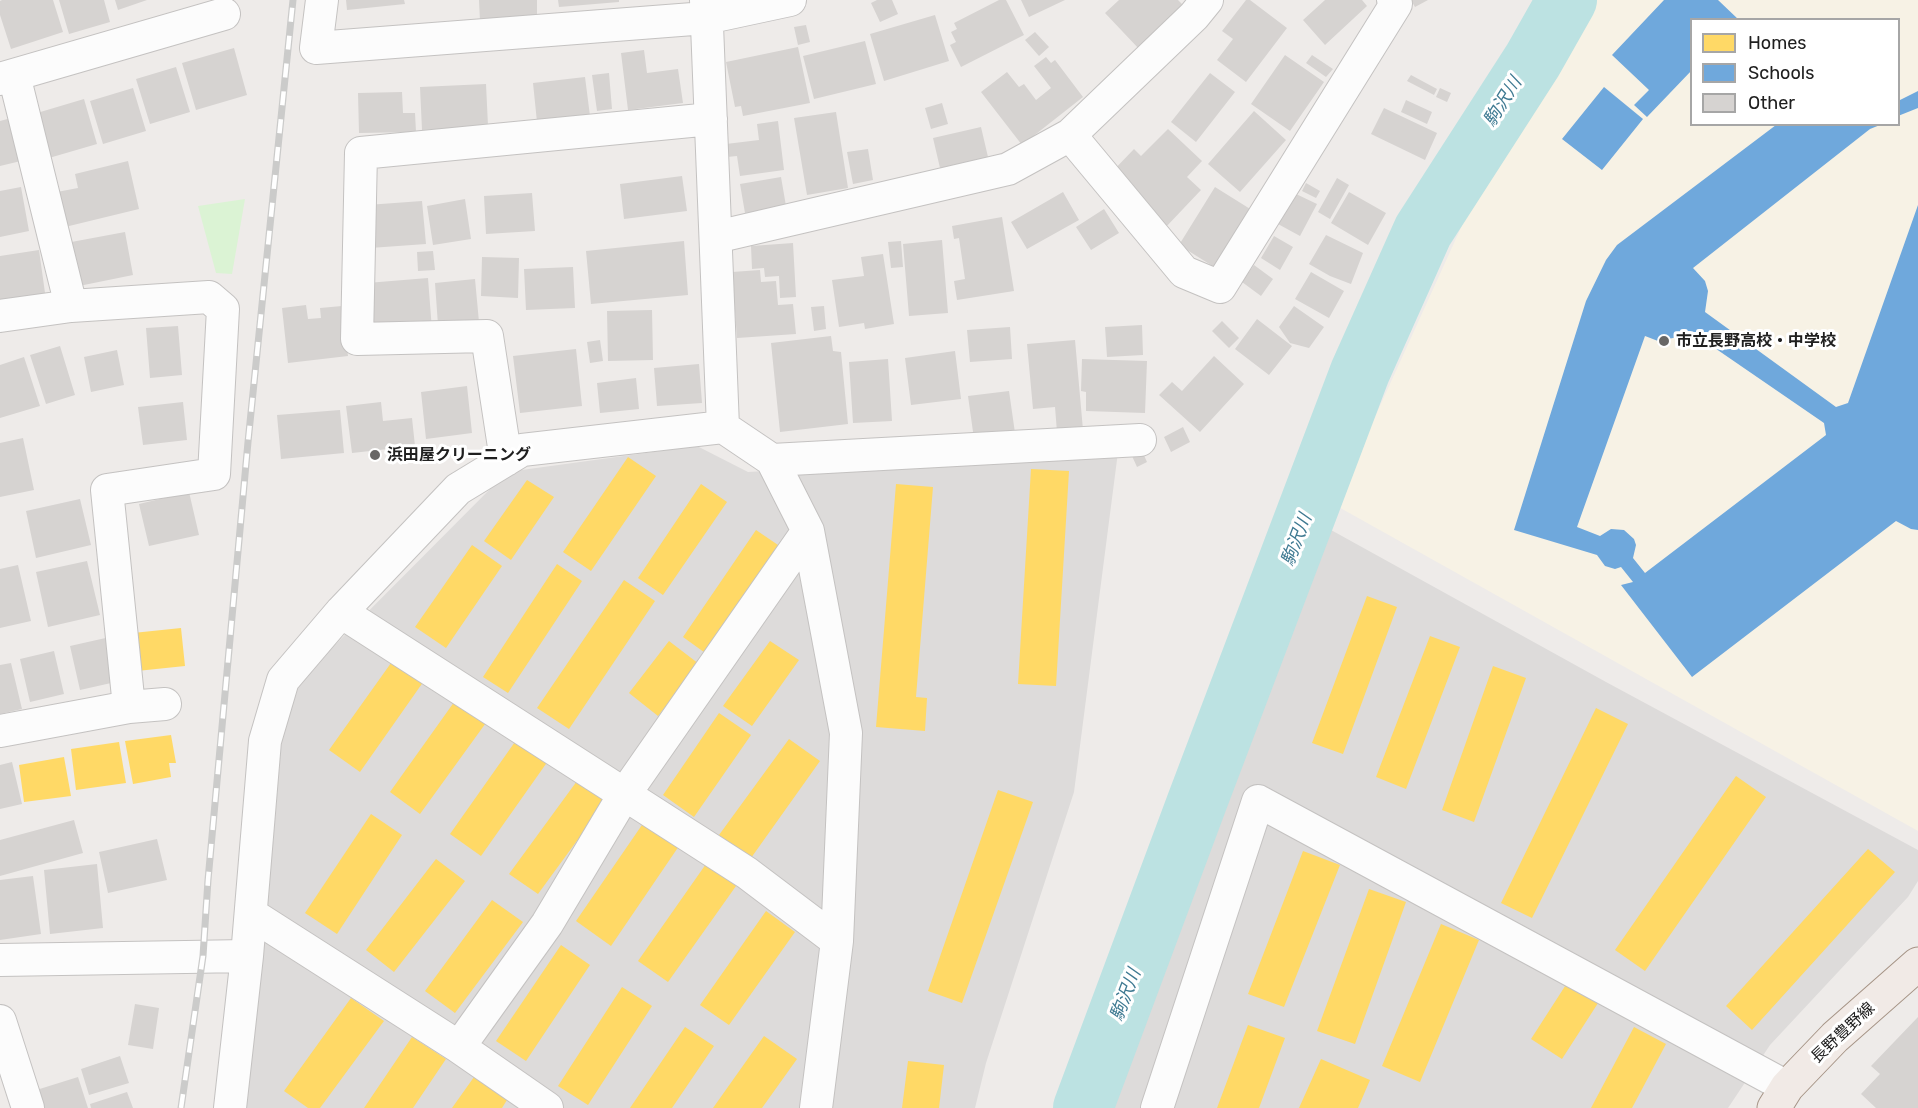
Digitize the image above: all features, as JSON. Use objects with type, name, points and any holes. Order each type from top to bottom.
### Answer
[{"type":"main road","name":"長野豊野線","points":[[1781,1097],[1835,1037],[1915,972]]},
{"type":"street","points":[[322,0],[316,48],[790,0]]},
{"type":"street","points":[[1070,135],[1184,272],[1220,287],[1396,4],[1393,0]]},
{"type":"street","points":[[716,237],[1008,169],[1070,135],[1196,5]]},
{"type":"street","points":[[706,9],[723,427]]},
{"type":"street","points":[[71,306],[7,77],[224,14]]},
{"type":"street","points":[[506,460],[487,336],[357,339],[360,153],[711,119]]},
{"type":"street","points":[[0,316],[71,306],[210,297],[223,309],[214,474],[107,490],[129,707]]},
{"type":"street","points":[[230,1108],[247,956],[266,741],[283,680],[340,612],[458,489],[522,450],[723,427],[772,460],[808,531],[846,733],[837,941],[816,1108]]},
{"type":"street","points":[[772,460],[1140,440]]},
{"type":"street","points":[[459,1047],[547,924],[624,795],[808,531]]},
{"type":"street","points":[[340,612],[747,873],[837,941]]},
{"type":"street","points":[[0,731],[129,707],[165,704]]},
{"type":"street","points":[[1157,1108],[1258,801],[1781,1097]]},
{"type":"street","points":[[251,914],[459,1047],[540,1106]]},
{"type":"street","points":[[0,960],[247,956]]},
{"type":"street","points":[[0,1022],[28,1108]]},
{"type":"shaded area","name":"市立長野高校・中学校","points":[[1580,0],[1918,0],[1918,831],[1335,505],[1484,177],[1562,27]]},
{"type":"shaded area","points":[[697,446],[748,472],[1118,452],[1074,792],[986,1063],[975,1108],[246,1108],[266,924],[282,737],[301,679],[507,472]]},
{"type":"shaded area","points":[[1322,525],[1606,682],[1918,850],[1918,881],[1908,897],[1770,1045],[1728,1108],[1103,1108]]},
{"type":"green space","points":[[245,199],[232,274],[216,273],[198,206]]},
{"type":"building: Homes","points":[[628,457],[656,476],[591,571],[563,552]]},
{"type":"building: Homes","points":[[1031,469],[1069,471],[1056,686],[1018,684]]},
{"type":"building: Homes","points":[[527,480],[554,497],[511,560],[484,541]]},
{"type":"building: Homes","points":[[701,484],[727,502],[663,595],[638,578]]},
{"type":"building: Homes","points":[[896,484],[933,487],[916,697],[927,698],[925,731],[876,727]]},
{"type":"building: Homes","points":[[756,530],[781,547],[708,655],[683,637]]},
{"type":"building: Homes","points":[[472,545],[502,566],[446,648],[415,627]]},
{"type":"building: Homes","points":[[557,564],[582,581],[508,693],[483,677]]},
{"type":"building: Homes","points":[[624,580],[655,601],[569,729],[537,708]]},
{"type":"building: Homes","points":[[1367,596],[1397,607],[1343,754],[1312,743]]},
{"type":"building: Homes","points":[[181,628],[185,666],[137,671],[133,633]]},
{"type":"building: Homes","points":[[1430,636],[1460,647],[1406,789],[1376,777]]},
{"type":"building: Homes","points":[[669,641],[699,664],[658,716],[629,693]]},
{"type":"building: Homes","points":[[770,641],[799,660],[752,726],[723,706]]},
{"type":"building: Homes","points":[[396,656],[426,678],[360,772],[329,750]]},
{"type":"building: Homes","points":[[1493,666],[1526,678],[1474,822],[1442,810]]},
{"type":"building: Homes","points":[[457,698],[488,720],[420,814],[390,792]]},
{"type":"building: Homes","points":[[1596,708],[1628,724],[1532,918],[1501,903]]},
{"type":"building: Homes","points":[[719,713],[751,735],[694,817],[663,795]]},
{"type":"building: Homes","points":[[171,735],[176,763],[169,763],[171,777],[133,784],[125,741]]},
{"type":"building: Homes","points":[[517,739],[548,761],[481,856],[450,834]]},
{"type":"building: Homes","points":[[789,739],[820,761],[751,858],[719,835]]},
{"type":"building: Homes","points":[[119,742],[126,783],[76,790],[71,749]]},
{"type":"building: Homes","points":[[64,757],[71,796],[24,802],[19,765]]},
{"type":"building: Homes","points":[[1736,776],[1766,797],[1645,971],[1615,950]]},
{"type":"building: Homes","points":[[577,781],[606,801],[538,894],[509,874]]},
{"type":"building: Homes","points":[[998,790],[1033,802],[962,1003],[928,991]]},
{"type":"building: Homes","points":[[371,814],[402,835],[337,934],[305,913]]},
{"type":"building: Homes","points":[[644,822],[679,846],[611,946],[576,921]]},
{"type":"building: Homes","points":[[1868,849],[1895,872],[1752,1030],[1726,1006]]},
{"type":"building: Homes","points":[[1303,851],[1340,865],[1284,1007],[1248,994]]},
{"type":"building: Homes","points":[[436,859],[465,881],[394,972],[366,950]]},
{"type":"building: Homes","points":[[706,864],[736,886],[668,982],[638,961]]},
{"type":"building: Homes","points":[[1369,889],[1406,902],[1355,1044],[1317,1031]]},
{"type":"building: Homes","points":[[492,900],[523,922],[455,1013],[425,991]]},
{"type":"building: Homes","points":[[766,911],[795,932],[729,1025],[700,1005]]},
{"type":"building: Homes","points":[[1441,924],[1479,940],[1420,1082],[1382,1066]]},
{"type":"building: Homes","points":[[561,945],[590,965],[526,1061],[496,1041]]},
{"type":"building: Homes","points":[[1569,980],[1600,1000],[1562,1059],[1531,1039]]},
{"type":"building: Homes","points":[[622,987],[652,1006],[588,1105],[558,1086]]},
{"type":"building: Homes","points":[[351,998],[384,1021],[320,1108],[308,1108],[284,1091]]},
{"type":"building: Homes","points":[[1248,1025],[1285,1038],[1259,1108],[1217,1108]]},
{"type":"building: Homes","points":[[685,1027],[714,1046],[672,1108],[630,1108]]},
{"type":"building: Homes","points":[[1634,1027],[1666,1044],[1632,1108],[1591,1108]]},
{"type":"building: Homes","points":[[764,1036],[797,1059],[762,1108],[713,1108]]},
{"type":"building: Homes","points":[[412,1037],[446,1059],[413,1108],[364,1108]]},
{"type":"building: Homes","points":[[1321,1059],[1370,1080],[1358,1108],[1299,1108]]},
{"type":"building: Homes","points":[[908,1061],[944,1065],[939,1108],[902,1108]]},
{"type":"building: Homes","points":[[474,1077],[507,1100],[502,1108],[452,1108]]},
{"type":"building: Schools","points":[[1664,0],[1718,0],[1737,18],[1690,18],[1690,72],[1647,117],[1634,105],[1649,90],[1612,55]]},
{"type":"building: Schools","points":[[1604,87],[1643,119],[1602,170],[1562,139]]},
{"type":"building: Schools","points":[[1918,91],[1918,108],[1900,115],[1900,100]]},
{"type":"building: Schools","points":[[1775,126],[1878,126],[1870,129],[1693,268],[1705,281],[1708,291],[1705,312],[1836,407],[1848,403],[1918,205],[1918,530],[1896,521],[1692,677],[1621,585],[1633,582],[1621,567],[1615,569],[1605,566],[1597,555],[1514,530],[1586,301],[1606,260],[1617,245]],"holes":[[[1690,331],[1824,423],[1826,435],[1645,573],[1633,558],[1636,545],[1634,539],[1624,530],[1611,529],[1600,536],[1577,527],[1645,336],[1658,341]]]},
{"type":"building: Other","points":[[53,0],[63,32],[11,49],[0,15],[0,1]]},
{"type":"building: Other","points":[[59,0],[104,0],[110,22],[69,34]]},
{"type":"building: Other","points":[[115,0],[147,0],[118,10]]},
{"type":"building: Other","points":[[346,0],[404,0],[405,4],[347,10]]},
{"type":"building: Other","points":[[479,0],[537,0],[537,17],[480,21]]},
{"type":"building: Other","points":[[558,0],[619,0],[619,2],[559,7]]},
{"type":"building: Other","points":[[877,0],[892,0],[898,14],[880,22],[871,3]]},
{"type":"building: Other","points":[[999,0],[1006,0],[1024,35],[961,67],[950,45],[956,42],[951,32],[957,29],[954,23]]},
{"type":"building: Other","points":[[1021,0],[1065,0],[1029,17]]},
{"type":"building: Other","points":[[1119,0],[1178,0],[1185,7],[1140,50],[1105,13]]},
{"type":"building: Other","points":[[1246,0],[1250,0],[1287,28],[1246,82],[1217,60],[1233,39],[1222,31]]},
{"type":"building: Other","points":[[1325,0],[1362,0],[1367,6],[1325,45],[1303,20]]},
{"type":"building: Other","points":[[1411,0],[1428,0],[1415,7]]},
{"type":"building: Other","points":[[935,15],[949,61],[884,81],[870,34]]},
{"type":"building: Other","points":[[806,25],[810,42],[798,45],[794,27]]},
{"type":"building: Other","points":[[1035,32],[1049,47],[1039,56],[1025,40]]},
{"type":"building: Other","points":[[865,41],[876,84],[814,99],[803,56]]},
{"type":"building: Other","points":[[798,47],[810,103],[743,116],[741,106],[735,107],[726,62]]},
{"type":"building: Other","points":[[234,48],[247,95],[196,110],[182,63]]},
{"type":"building: Other","points":[[644,50],[647,73],[678,69],[683,103],[628,110],[621,53]]},
{"type":"building: Other","points":[[1285,55],[1324,82],[1290,131],[1251,104]]},
{"type":"building: Other","points":[[1312,55],[1333,69],[1326,77],[1306,63]]},
{"type":"building: Other","points":[[1046,57],[1051,63],[1055,60],[1083,97],[1022,145],[981,92],[1007,72],[1019,87],[1024,84],[1036,100],[1051,88],[1034,66]]},
{"type":"building: Other","points":[[176,67],[190,112],[150,124],[136,79]]},
{"type":"building: Other","points":[[609,73],[612,109],[597,111],[592,75]]},
{"type":"building: Other","points":[[1210,73],[1235,92],[1196,142],[1171,122]]},
{"type":"building: Other","points":[[1411,75],[1437,89],[1434,95],[1407,81]]},
{"type":"building: Other","points":[[585,77],[590,116],[537,122],[533,83]]},
{"type":"building: Other","points":[[486,84],[488,126],[422,130],[420,87]]},
{"type":"building: Other","points":[[133,88],[146,131],[103,144],[90,101]]},
{"type":"building: Other","points":[[1440,88],[1451,93],[1447,102],[1436,97]]},
{"type":"building: Other","points":[[402,92],[403,113],[415,113],[416,132],[359,133],[358,93]]},
{"type":"building: Other","points":[[84,99],[97,144],[49,158],[37,113]]},
{"type":"building: Other","points":[[1406,100],[1432,112],[1427,124],[1401,112]]},
{"type":"building: Other","points":[[942,103],[948,124],[931,129],[925,108]]},
{"type":"building: Other","points":[[1384,108],[1437,133],[1425,160],[1371,134]]},
{"type":"building: Other","points":[[1254,111],[1286,140],[1240,192],[1208,164]]},
{"type":"building: Other","points":[[836,112],[848,188],[807,195],[794,118]]},
{"type":"building: Other","points":[[15,117],[25,160],[0,166],[0,121]]},
{"type":"building: Other","points":[[778,121],[784,170],[740,176],[737,156],[727,157],[726,144],[759,140],[757,124]]},
{"type":"building: Other","points":[[981,127],[988,157],[940,168],[933,138]]},
{"type":"building: Other","points":[[1168,129],[1202,161],[1187,177],[1201,190],[1165,228],[1109,175],[1134,149],[1141,156]]},
{"type":"building: Other","points":[[868,149],[873,180],[853,184],[847,152]]},
{"type":"building: Other","points":[[128,161],[139,209],[65,227],[57,192],[78,188],[75,174]]},
{"type":"building: Other","points":[[682,176],[687,211],[624,219],[620,184]]},
{"type":"building: Other","points":[[781,177],[786,206],[745,213],[740,184]]},
{"type":"building: Other","points":[[1337,178],[1349,185],[1330,219],[1318,212]]},
{"type":"building: Other","points":[[1306,183],[1320,191],[1316,198],[1302,191]]},
{"type":"building: Other","points":[[21,187],[29,231],[0,237],[0,191]]},
{"type":"building: Other","points":[[1215,187],[1255,212],[1219,270],[1179,245]]},
{"type":"building: Other","points":[[1063,192],[1079,220],[1027,249],[1011,222]]},
{"type":"building: Other","points":[[1349,192],[1386,213],[1368,245],[1331,223]]},
{"type":"building: Other","points":[[532,193],[535,231],[486,234],[484,196]]},
{"type":"building: Other","points":[[1294,193],[1317,204],[1300,236],[1278,224]]},
{"type":"building: Other","points":[[465,199],[471,239],[433,245],[427,206]]},
{"type":"building: Other","points":[[422,201],[426,244],[370,248],[367,205]]},
{"type":"building: Other","points":[[1104,209],[1119,233],[1091,250],[1076,227]]},
{"type":"building: Other","points":[[1002,217],[1014,291],[957,300],[954,281],[965,279],[959,238],[954,239],[952,226]]},
{"type":"building: Other","points":[[125,232],[133,275],[74,287],[66,243]]},
{"type":"building: Other","points":[[1326,235],[1363,253],[1351,284],[1330,276],[1309,264]]},
{"type":"building: Other","points":[[1274,236],[1293,247],[1280,270],[1261,258]]},
{"type":"building: Other","points":[[942,240],[948,313],[909,316],[903,244]]},
{"type":"building: Other","points":[[684,241],[688,295],[591,304],[586,251]]},
{"type":"building: Other","points":[[901,241],[903,267],[891,268],[888,242]]},
{"type":"building: Other","points":[[793,243],[796,297],[780,298],[779,276],[765,277],[764,268],[752,269],[751,246]]},
{"type":"building: Other","points":[[39,250],[46,300],[0,306],[0,256]]},
{"type":"building: Other","points":[[433,251],[435,270],[418,271],[417,252]]},
{"type":"building: Other","points":[[883,254],[894,324],[865,329],[864,323],[839,327],[832,280],[864,276],[861,257]]},
{"type":"building: Other","points":[[482,257],[519,258],[518,298],[481,296]]},
{"type":"building: Other","points":[[1254,265],[1273,279],[1261,296],[1242,282]]},
{"type":"building: Other","points":[[573,267],[575,308],[526,310],[524,269]]},
{"type":"building: Other","points":[[760,270],[761,282],[776,281],[778,305],[793,304],[796,334],[737,338],[732,272]]},
{"type":"building: Other","points":[[1311,272],[1344,291],[1329,318],[1295,299]]},
{"type":"building: Other","points":[[428,278],[432,330],[370,334],[367,283]]},
{"type":"building: Other","points":[[475,279],[479,322],[438,325],[435,283]]},
{"type":"building: Other","points":[[306,305],[308,319],[321,318],[320,308],[342,306],[348,356],[288,363],[282,308]]},
{"type":"building: Other","points":[[824,306],[826,329],[814,331],[811,307]]},
{"type":"building: Other","points":[[1294,306],[1324,327],[1309,348],[1290,343],[1279,327]]},
{"type":"building: Other","points":[[652,310],[653,360],[608,361],[607,311]]},
{"type":"building: Other","points":[[1257,319],[1292,346],[1269,375],[1235,349]]},
{"type":"building: Other","points":[[1222,321],[1239,338],[1229,348],[1212,331]]},
{"type":"building: Other","points":[[1142,325],[1143,355],[1107,357],[1105,327]]},
{"type":"building: Other","points":[[178,326],[182,375],[150,378],[146,328]]},
{"type":"building: Other","points":[[1010,327],[1012,359],[970,362],[967,330]]},
{"type":"building: Other","points":[[831,336],[833,351],[841,352],[848,424],[780,432],[771,343]]},
{"type":"building: Other","points":[[600,340],[603,361],[590,363],[587,342]]},
{"type":"building: Other","points":[[1075,340],[1083,430],[1057,432],[1055,407],[1033,409],[1027,344]]},
{"type":"building: Other","points":[[60,346],[75,395],[46,404],[30,355]]},
{"type":"building: Other","points":[[576,349],[582,406],[520,413],[513,356]]},
{"type":"building: Other","points":[[117,350],[124,385],[91,392],[84,357]]},
{"type":"building: Other","points":[[955,351],[961,399],[911,405],[905,358]]},
{"type":"building: Other","points":[[1214,356],[1244,384],[1200,432],[1159,395],[1172,382],[1182,391]]},
{"type":"building: Other","points":[[24,357],[40,406],[0,418],[0,365]]},
{"type":"building: Other","points":[[888,359],[892,421],[853,423],[849,362]]},
{"type":"building: Other","points":[[1082,359],[1147,361],[1145,413],[1086,411],[1086,392],[1081,391]]},
{"type":"building: Other","points":[[699,364],[702,403],[657,406],[654,368]]},
{"type":"building: Other","points":[[636,378],[639,409],[600,413],[597,383]]},
{"type":"building: Other","points":[[467,386],[472,433],[426,439],[421,392]]},
{"type":"building: Other","points":[[1009,391],[1015,433],[974,439],[968,396]]},
{"type":"building: Other","points":[[183,402],[187,440],[143,445],[138,407]]},
{"type":"building: Other","points":[[381,402],[383,421],[412,418],[415,446],[352,453],[346,406]]},
{"type":"building: Other","points":[[340,410],[344,453],[281,459],[277,415]]},
{"type":"building: Other","points":[[1183,427],[1190,442],[1171,452],[1164,437]]},
{"type":"building: Other","points":[[23,438],[34,490],[0,497],[0,443]]},
{"type":"building: Other","points":[[1142,451],[1147,462],[1137,467],[1132,456]]},
{"type":"building: Other","points":[[189,492],[199,535],[149,546],[139,504]]},
{"type":"building: Other","points":[[80,499],[91,545],[36,558],[26,511]]},
{"type":"building: Other","points":[[87,561],[100,615],[48,627],[36,572]]},
{"type":"building: Other","points":[[18,565],[31,621],[0,628],[0,569]]},
{"type":"building: Other","points":[[110,637],[120,681],[80,690],[70,646]]},
{"type":"building: Other","points":[[54,651],[64,694],[30,702],[20,659]]},
{"type":"building: Other","points":[[11,663],[22,709],[0,714],[0,665]]},
{"type":"building: Other","points":[[12,762],[22,804],[0,809],[0,765]]},
{"type":"building: Other","points":[[74,820],[83,853],[0,876],[0,840]]},
{"type":"building: Other","points":[[157,839],[167,880],[108,893],[99,852]]},
{"type":"building: Other","points":[[97,864],[103,928],[50,934],[44,870]]},
{"type":"building: Other","points":[[33,876],[41,934],[0,940],[0,880]]},
{"type":"building: Other","points":[[135,1004],[159,1008],[153,1049],[128,1045]]},
{"type":"building: Other","points":[[1918,1017],[1918,1108],[1876,1108],[1861,1094],[1880,1074],[1871,1066]]},
{"type":"building: Other","points":[[120,1056],[129,1083],[89,1095],[81,1069]]},
{"type":"building: Other","points":[[78,1077],[88,1108],[35,1108],[30,1092]]},
{"type":"building: Other","points":[[127,1092],[133,1108],[91,1108],[90,1104]]},
{"type":"waterway","name":"駒沢川","points":[[1083,1108],[1360,372],[1423,231],[1533,60],[1567,0]]},
{"type":"railway","points":[[181,1108],[203,956],[248,442],[293,0]]},
{"type":"place","name":"市立長野高校・中学校","points":[[1664,341]]},
{"type":"place","name":"浜田屋クリーニング","points":[[375,455]]}]
